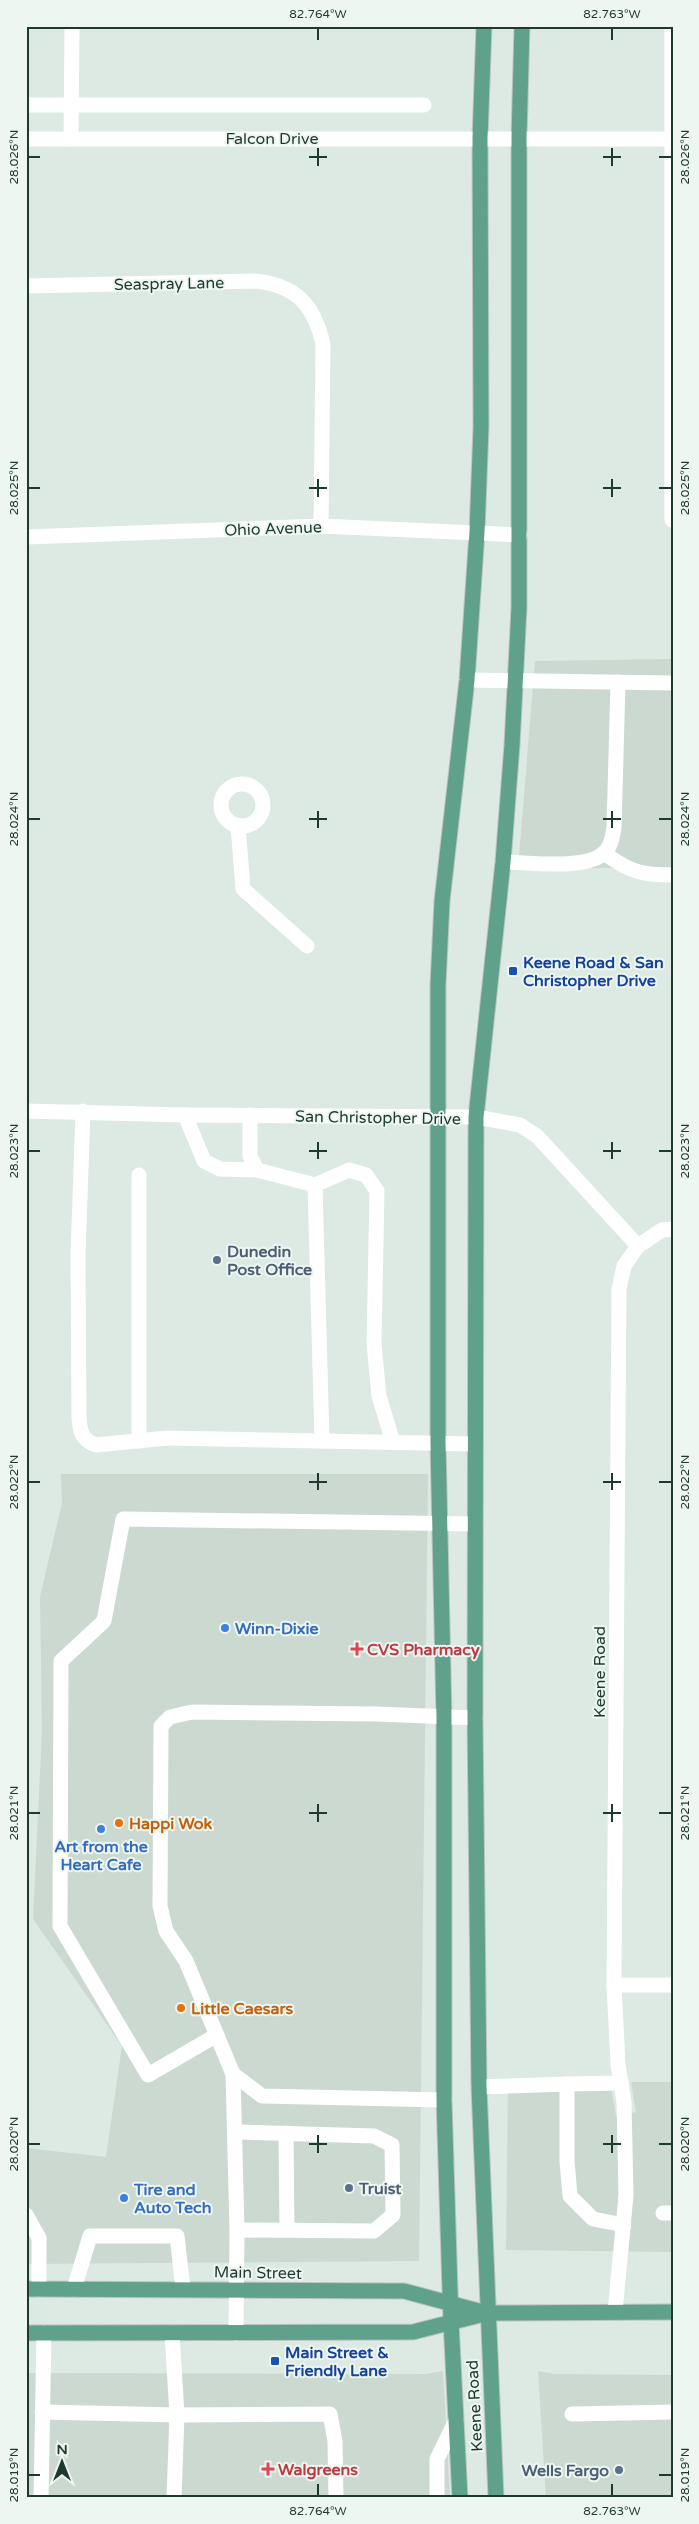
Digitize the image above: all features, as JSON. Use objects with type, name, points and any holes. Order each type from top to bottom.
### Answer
[{"type":"main road","name":"Keene Road","points":[[460,2498],[450,2303],[444,2100],[444,1717],[438,1443],[438,985],[442,901],[467,680],[477,532],[481,427],[480,138],[484,26]]},
{"type":"main road","name":"Keene Road","points":[[496,2498],[479,2087],[474,1444],[476,1117],[502,862],[516,682],[520,534],[519,138],[522,26]]},
{"type":"main road","name":"Main Street","points":[[33,2289],[404,2292],[488,2313]]},
{"type":"main road","name":"Main Street","points":[[26,2333],[414,2332],[488,2313],[673,2312]]},
{"type":"street","points":[[71,139],[72,26]]},
{"type":"street","points":[[672,30],[672,520]]},
{"type":"street","points":[[26,105],[424,105]]},
{"type":"street","name":"Falcon Drive","points":[[26,139],[672,139]]},
{"type":"street","name":"Seaspray Lane","points":[[26,286],[255,281],[285,287],[306,304],[319,325],[323,344],[322,526]]},
{"type":"street","name":"Ohio Avenue","points":[[26,537],[322,526],[520,534]]},
{"type":"street","points":[[467,680],[673,683]]},
{"type":"street","points":[[502,862],[578,863],[592,860],[604,854],[611,843],[614,828],[618,682]]},
{"type":"street","points":[[238,825],[243,889],[307,946]]},
{"type":"street","points":[[604,854],[630,871],[643,875],[673,875]]},
{"type":"street","name":"San Christopher Drive","points":[[26,1111],[250,1116],[476,1117],[520,1125],[538,1136],[638,1246]]},
{"type":"street","points":[[84,1112],[78,1254],[79,1429],[87,1442],[96,1445],[168,1438],[474,1444]]},
{"type":"street","points":[[185,1115],[204,1161],[220,1169],[256,1170],[315,1185],[349,1170],[366,1175],[377,1191],[374,1344],[379,1396],[393,1442]]},
{"type":"street","points":[[250,1116],[250,1156],[256,1170]]},
{"type":"street","points":[[139,1175],[139,1441]]},
{"type":"street","points":[[315,1185],[322,1441]]},
{"type":"street","points":[[638,1246],[662,1230],[673,1229]]},
{"type":"street","name":"Keene Road","points":[[615,2312],[626,2195],[624,2102],[614,1985],[619,1289],[624,1266],[638,1246]]},
{"type":"street","points":[[217,2035],[148,2075],[60,1926],[61,1661],[104,1622],[122,1519],[475,1524]]},
{"type":"street","points":[[236,2333],[238,2230],[233,2074],[186,1961],[166,1932],[160,1906],[161,1726],[170,1716],[192,1712],[377,1714],[475,1718]]},
{"type":"street","points":[[614,1985],[673,1985]]},
{"type":"street","points":[[233,2074],[262,2096],[444,2100]]},
{"type":"street","points":[[479,2087],[621,2083]]},
{"type":"street","points":[[567,2084],[567,2161],[570,2196],[593,2219],[624,2225]]},
{"type":"street","points":[[236,2132],[374,2136],[392,2145],[393,2215],[374,2231],[238,2230]]},
{"type":"street","points":[[286,2134],[287,2230]]},
{"type":"street","points":[[26,2216],[39,2238],[33,2289]]},
{"type":"street","points":[[74,2289],[90,2236],[177,2236],[183,2289]]},
{"type":"street","points":[[41,2498],[44,2333]]},
{"type":"street","points":[[172,2333],[177,2415],[174,2498]]},
{"type":"street","points":[[572,2414],[673,2412]]},
{"type":"street","points":[[42,2416],[330,2414],[335,2441],[336,2498]]},
{"type":"street","points":[[438,2498],[437,2459],[456,2420]]},
{"type":"shaded area","points":[[673,659],[673,867],[518,869],[535,661]]},
{"type":"shaded area","points":[[61,1474],[428,1474],[419,2261],[26,2264],[26,2148],[106,2157],[122,2046],[33,1919],[42,1731],[40,1597],[62,1503]]},
{"type":"shaded area","points":[[508,2082],[610,2082],[616,2116],[636,2112],[631,2082],[673,2082],[673,2252],[506,2250]]},
{"type":"shaded area","points":[[443,2371],[450,2498],[26,2498],[26,2373],[426,2374]]},
{"type":"shaded area","points":[[538,2371],[555,2374],[673,2375],[673,2498],[546,2498]]},
{"type":"place","name":"Keene Road & San Christopher Drive","points":[[513,971]]},
{"type":"place","name":"Dunedin Post Office","points":[[217,1260]]},
{"type":"place","name":"Winn-Dixie","points":[[225,1628]]},
{"type":"place","name":"CVS Pharmacy","points":[[357,1649]]},
{"type":"place","name":"Happi Wok","points":[[119,1823]]},
{"type":"place","name":"Art from the Heart Cafe","points":[[101,1829]]},
{"type":"place","name":"Little Caesars","points":[[181,2008]]},
{"type":"place","name":"Truist","points":[[349,2188]]},
{"type":"place","name":"Tire and Auto Tech","points":[[124,2198]]},
{"type":"place","name":"Main Street & Friendly Lane","points":[[275,2361]]},
{"type":"place","name":"Walgreens","points":[[268,2469]]},
{"type":"place","name":"Wells Fargo","points":[[619,2470]]}]
